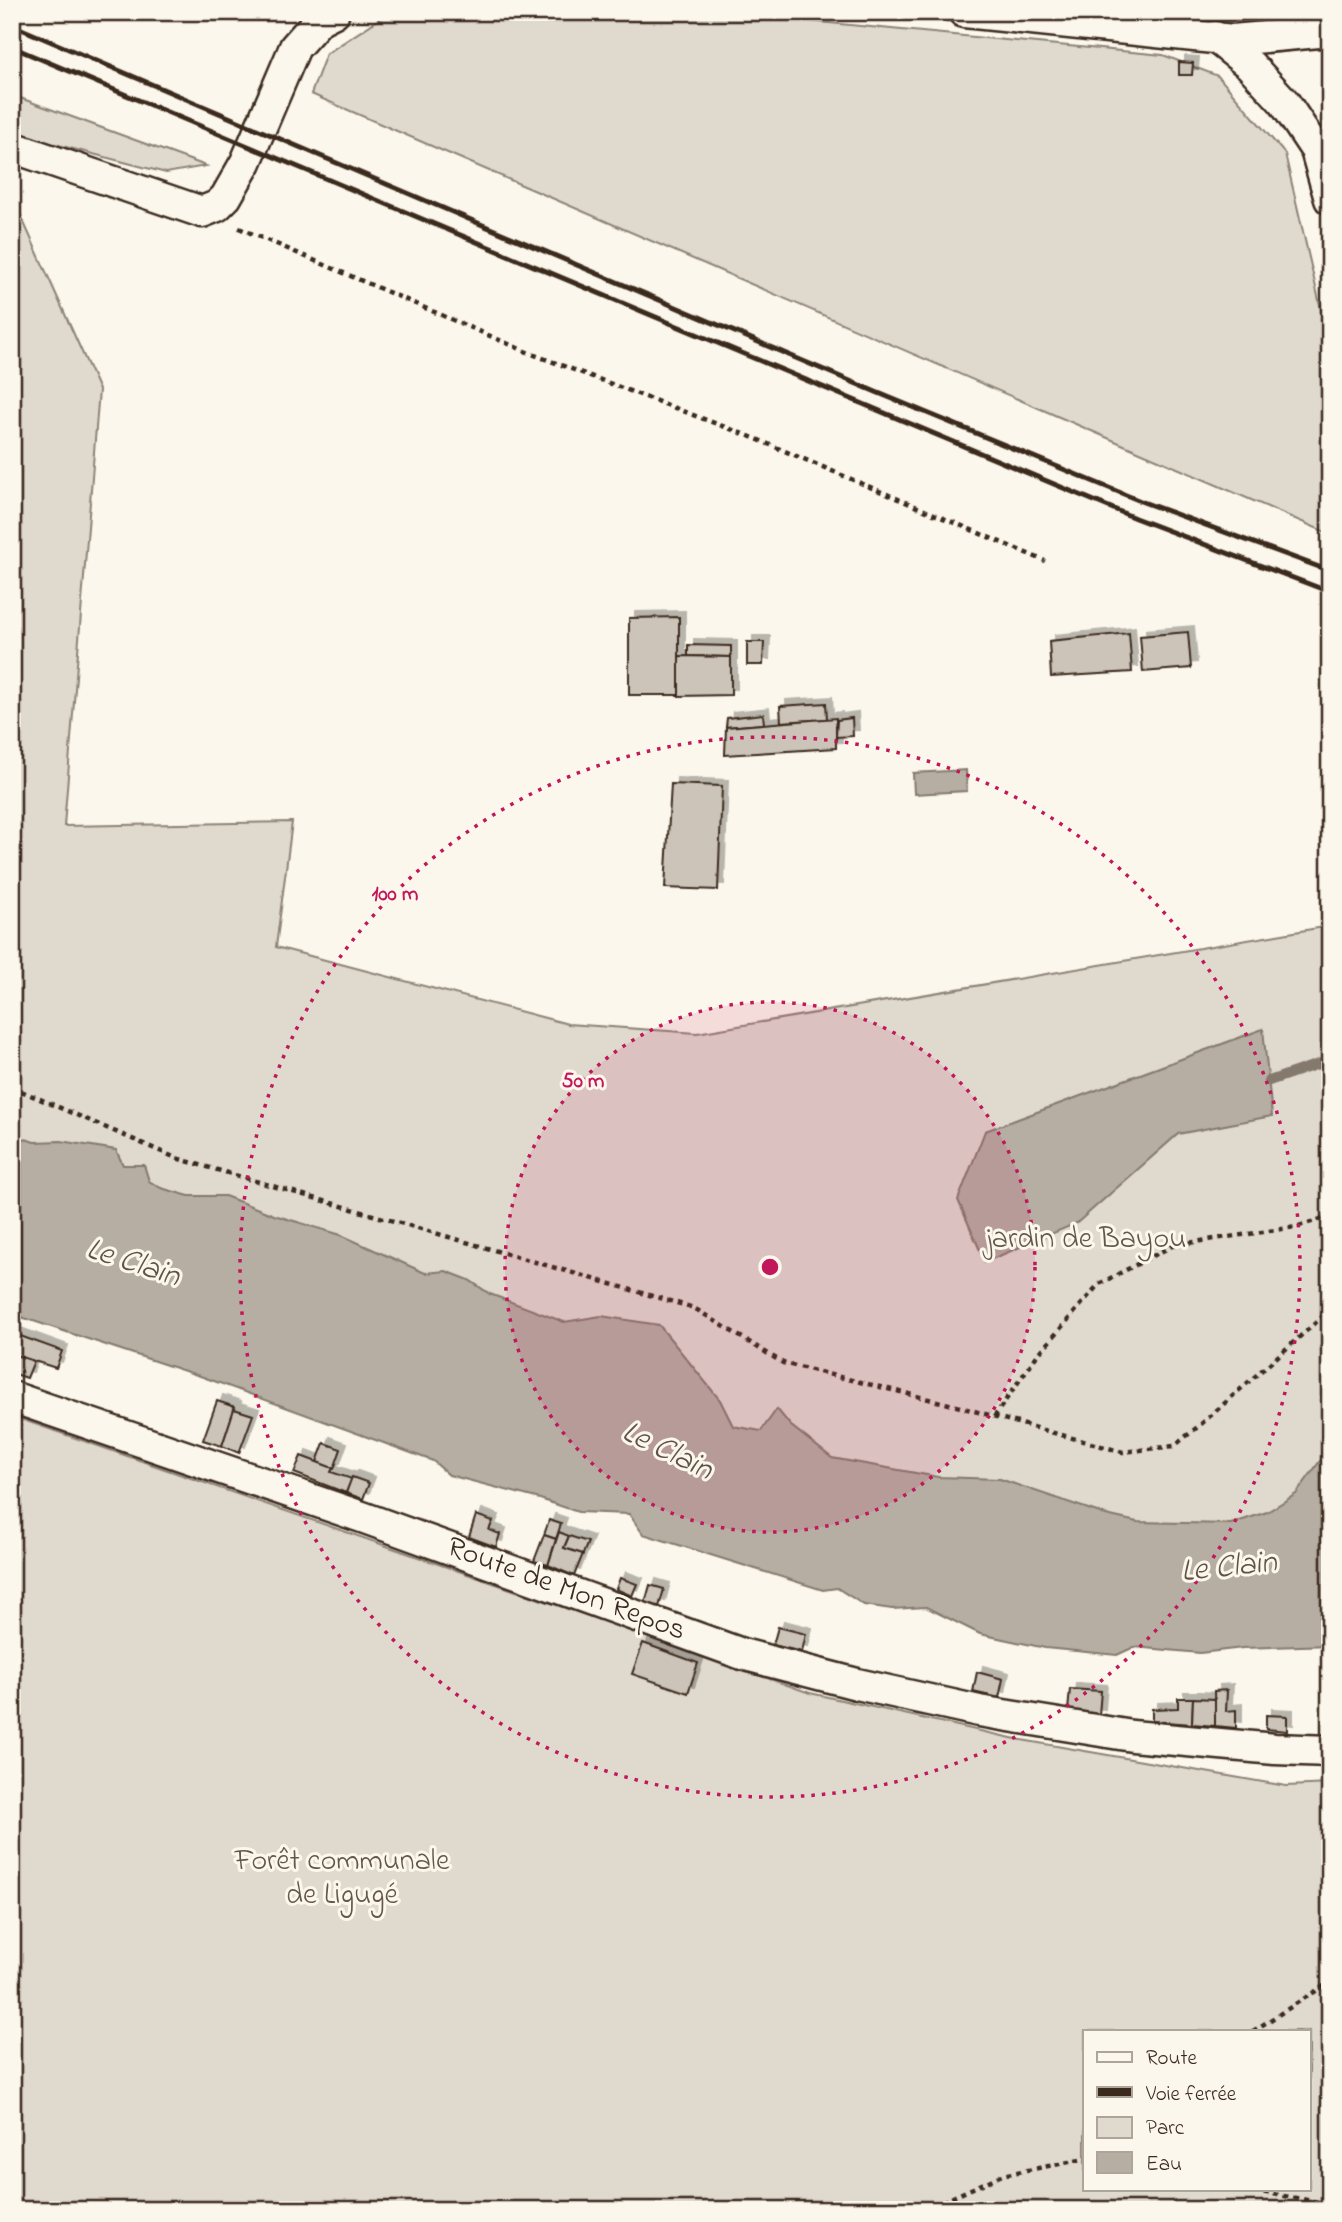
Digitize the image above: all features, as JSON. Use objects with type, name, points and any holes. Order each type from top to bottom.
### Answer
[{"type":"street","points":[[12,147],[202,212],[217,206],[246,162],[295,47],[320,19],[334,12]]},
{"type":"street","points":[[964,12],[1233,40],[1330,31]]},
{"type":"street","points":[[1214,37],[1250,65],[1284,102],[1317,150],[1330,199]]},
{"type":"street","name":"Route de Mon Repos","points":[[12,1397],[362,1517],[742,1654],[857,1684],[979,1711],[1132,1736],[1275,1749],[1330,1751]]},
{"type":"path","points":[[202,212],[532,354],[754,438],[1045,561]]},
{"type":"path","points":[[12,1087],[176,1158],[694,1308],[783,1363],[1123,1452],[1174,1446],[1330,1310]]},
{"type":"path","points":[[994,1417],[1035,1357],[1099,1284],[1174,1245],[1296,1227],[1330,1216]]},
{"type":"path","points":[[1255,2030],[1330,1982]]},
{"type":"path","points":[[923,2210],[1002,2175],[1083,2159]]},
{"type":"path","points":[[1250,2190],[1330,2204]]},
{"type":"green space","points":[[390,12],[714,12],[1163,55],[1218,76],[1285,154],[1330,348],[1330,534],[311,94],[326,54]]},
{"type":"green space","points":[[12,95],[206,166],[166,173],[12,133]]},
{"type":"green space","name":"jardin de Bayou","points":[[12,196],[99,390],[64,826],[292,822],[276,947],[568,1024],[697,1033],[1330,926],[1330,1555],[1012,1541],[12,1164]]},
{"type":"green space","name":"Forêt communale de Ligugé","points":[[12,1416],[810,1693],[1016,1739],[1286,1786],[1330,1784],[1330,2210],[12,2210]]},
{"type":"water","points":[[966,770],[967,791],[914,794],[913,773]]},
{"type":"water","points":[[1263,1029],[1272,1116],[1178,1134],[1077,1223],[985,1262],[958,1200],[985,1131]]},
{"type":"water","name":"Le Clain","points":[[12,1134],[34,1142],[61,1141],[116,1150],[123,1165],[144,1165],[149,1181],[161,1188],[189,1196],[225,1196],[274,1215],[341,1235],[425,1273],[446,1271],[469,1280],[490,1294],[564,1322],[601,1316],[659,1325],[720,1400],[733,1426],[761,1431],[777,1409],[790,1425],[832,1458],[938,1477],[1000,1479],[1106,1515],[1137,1522],[1231,1524],[1267,1512],[1296,1494],[1320,1461],[1330,1454],[1330,1645],[1243,1648],[1200,1653],[1134,1647],[1117,1655],[1045,1648],[980,1634],[926,1607],[892,1609],[864,1605],[837,1588],[823,1590],[643,1534],[629,1514],[578,1512],[449,1475],[433,1461],[203,1377],[12,1314]]},
{"type":"building","points":[[1179,62],[1193,63],[1192,75],[1179,75]]},
{"type":"building","points":[[679,617],[679,695],[629,695],[629,618]]},
{"type":"building","points":[[1188,632],[1191,668],[1143,672],[1140,636]]},
{"type":"building","points":[[1129,633],[1132,672],[1051,677],[1049,641]]},
{"type":"building","points":[[747,642],[764,642],[763,665],[747,665]]},
{"type":"building","points":[[688,645],[731,646],[731,657],[688,656]]},
{"type":"building","points":[[679,656],[731,657],[731,695],[679,696]]},
{"type":"building","points":[[826,703],[827,719],[781,722],[780,706]]},
{"type":"building","points":[[763,714],[764,724],[726,727],[727,718]]},
{"type":"building","points":[[836,718],[836,748],[725,755],[726,727]]},
{"type":"building","points":[[852,718],[853,736],[836,737],[837,720]]},
{"type":"building","points":[[671,784],[722,786],[718,890],[665,888]]},
{"type":"building","points":[[12,1333],[62,1351],[56,1368],[12,1354]]},
{"type":"building","points":[[12,1354],[34,1361],[27,1378],[12,1373]]},
{"type":"building","points":[[217,1401],[235,1407],[222,1446],[203,1440]]},
{"type":"building","points":[[234,1409],[253,1415],[239,1453],[222,1446]]},
{"type":"building","points":[[324,1443],[341,1449],[334,1469],[317,1462]]},
{"type":"building","points":[[301,1456],[333,1468],[331,1472],[352,1479],[346,1493],[294,1473]]},
{"type":"building","points":[[352,1477],[369,1483],[363,1499],[346,1493]]},
{"type":"building","points":[[476,1515],[493,1521],[489,1530],[500,1534],[496,1547],[469,1537]]},
{"type":"building","points":[[549,1520],[561,1524],[556,1539],[544,1535]]},
{"type":"building","points":[[559,1532],[569,1536],[564,1548],[583,1554],[574,1576],[548,1565]]},
{"type":"building","points":[[544,1535],[556,1539],[548,1565],[534,1561]]},
{"type":"building","points":[[569,1536],[588,1542],[583,1554],[564,1548]]},
{"type":"building","points":[[620,1578],[637,1584],[632,1596],[616,1589]]},
{"type":"building","points":[[650,1585],[664,1589],[659,1607],[645,1603]]},
{"type":"building","points":[[778,1627],[806,1634],[802,1652],[773,1645]]},
{"type":"building","points":[[643,1643],[698,1663],[688,1693],[632,1674]]},
{"type":"building","points":[[977,1672],[1003,1679],[999,1698],[973,1692]]},
{"type":"building","points":[[1070,1689],[1101,1691],[1099,1715],[1068,1711]]},
{"type":"building","points":[[1227,1690],[1226,1711],[1236,1710],[1236,1728],[1215,1726],[1214,1691]]},
{"type":"building","points":[[1178,1698],[1193,1698],[1192,1724],[1152,1721],[1152,1709],[1178,1708]]},
{"type":"building","points":[[1193,1698],[1215,1699],[1215,1726],[1192,1724]]},
{"type":"building","points":[[1266,1715],[1287,1716],[1287,1731],[1266,1729]]},
{"type":"waterway","points":[[1269,1081],[1330,1060]]},
{"type":"railway","points":[[12,25],[876,392],[1143,502],[1330,571]]},
{"type":"railway","points":[[12,47],[1135,518],[1330,592]]}]
